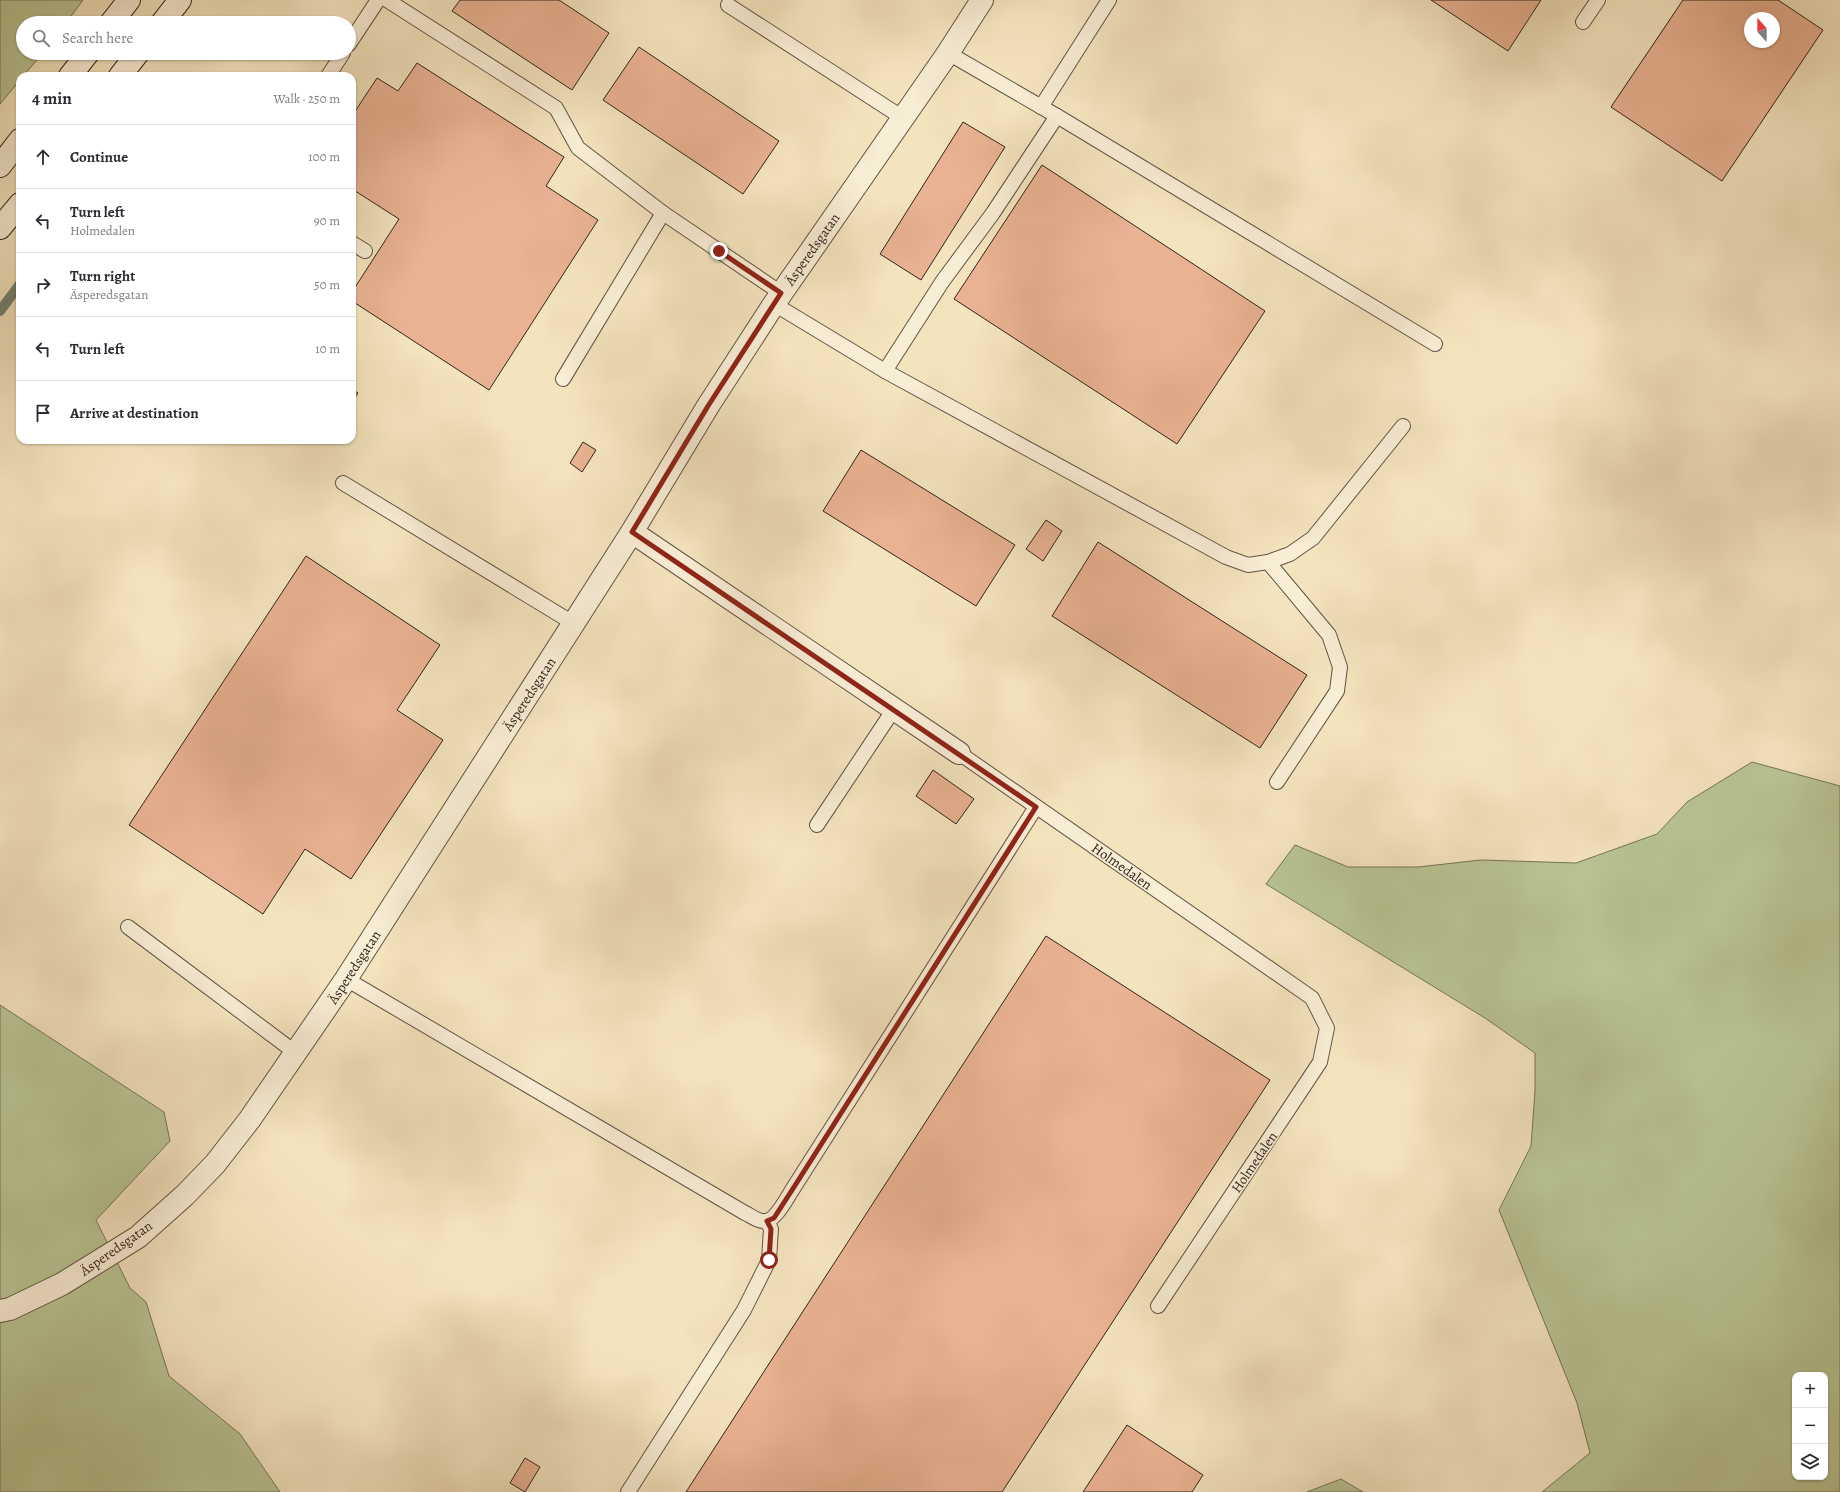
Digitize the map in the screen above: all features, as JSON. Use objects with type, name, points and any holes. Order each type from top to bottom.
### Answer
[{"type":"street","points":[[116,16],[129,0]]},
{"type":"street","points":[[167,16],[180,0]]},
{"type":"street","name":"Äsperedsgatan","points":[[0,1312],[10,1309],[62,1284],[138,1237],[185,1195],[215,1164],[250,1119],[346,979],[632,532],[708,406],[778,298],[948,53],[982,0]]},
{"type":"street","points":[[73,72],[83,60]]},
{"type":"street","points":[[123,72],[133,60]]},
{"type":"street","points":[[0,166],[16,145]]},
{"type":"street","points":[[0,228],[16,209]]},
{"type":"street","name":"Holmedalen","points":[[632,532],[959,753]]},
{"type":"lane","points":[[356,33],[378,0]]},
{"type":"lane","points":[[387,0],[556,108],[578,148],[662,213],[778,298],[886,371],[1226,558],[1248,565],[1268,562],[1290,554],[1313,538],[1403,426]]},
{"type":"lane","points":[[1041,107],[1108,0]]},
{"type":"lane","points":[[1583,22],[1598,0]]},
{"type":"lane","points":[[728,5],[903,118]]},
{"type":"lane","points":[[948,53],[1057,116],[1435,344]]},
{"type":"lane","points":[[331,72],[338,60]]},
{"type":"lane","points":[[886,371],[942,282],[993,213],[1057,116]]},
{"type":"lane","points":[[563,379],[662,213]]},
{"type":"lane","points":[[356,245],[365,251]]},
{"type":"lane","points":[[343,483],[574,623]]},
{"type":"lane","points":[[1268,562],[1329,634],[1340,667],[1337,692],[1277,782]]},
{"type":"lane","points":[[817,825],[894,709]]},
{"type":"lane","name":"Holmedalen","points":[[959,753],[1312,998],[1327,1028],[1320,1062],[1158,1306]]},
{"type":"lane","points":[[346,979],[745,1213],[763,1222],[774,1218],[790,1194],[1036,807]]},
{"type":"lane","points":[[128,927],[296,1052]]},
{"type":"lane","points":[[628,1492],[747,1302],[769,1260],[771,1229],[767,1221]]},
{"type":"green space","points":[[0,0],[83,0],[71,16],[16,16],[16,60],[37,60],[26,72],[16,72],[16,85],[0,104]]},
{"type":"green space","points":[[1752,762],[1840,786],[1840,1492],[1542,1492],[1590,1453],[1577,1403],[1499,1210],[1531,1146],[1535,1091],[1535,1053],[1485,1018],[1266,884],[1295,845],[1348,867],[1418,867],[1481,860],[1576,863],[1657,834],[1687,802]]},
{"type":"green space","points":[[0,1005],[164,1112],[170,1141],[96,1220],[130,1288],[146,1302],[169,1376],[240,1434],[280,1492],[0,1492]]},
{"type":"green space","points":[[1341,1479],[1363,1492],[1307,1492]]},
{"type":"building","points":[[460,0],[559,0],[609,33],[572,90],[452,11]]},
{"type":"building","points":[[1431,0],[1541,0],[1508,51]]},
{"type":"building","points":[[1683,0],[1778,0],[1823,30],[1722,181],[1611,107]]},
{"type":"building","points":[[639,47],[779,141],[743,194],[603,100]]},
{"type":"building","points":[[417,63],[564,157],[546,186],[598,220],[489,390],[356,304],[356,286],[399,219],[356,192],[356,110],[377,78],[398,91]]},
{"type":"building","points":[[963,122],[1005,147],[921,280],[880,254]]},
{"type":"building","points":[[1042,165],[1265,311],[1177,444],[954,299]]},
{"type":"building","points":[[583,442],[596,450],[582,472],[570,463]]},
{"type":"building","points":[[861,450],[1015,545],[976,606],[823,511]]},
{"type":"building","points":[[1046,520],[1062,531],[1043,561],[1026,549]]},
{"type":"building","points":[[1098,542],[1307,675],[1260,748],[1052,616]]},
{"type":"building","points":[[306,556],[440,645],[397,710],[443,740],[351,879],[305,849],[263,914],[129,825]]},
{"type":"building","points":[[933,770],[974,799],[956,824],[916,796]]},
{"type":"building","points":[[1046,936],[1270,1080],[1002,1492],[686,1492]]},
{"type":"building","points":[[1127,1425],[1203,1475],[1192,1492],[1083,1492]]},
{"type":"building","points":[[525,1458],[540,1467],[525,1492],[510,1483]]},
{"type":"waterway","points":[[0,311],[16,289]]},
{"type":"route","points":[[719,251],[781,293],[708,406],[632,532],[959,753],[1036,807],[774,1218],[767,1221],[771,1229],[769,1260]]}]
